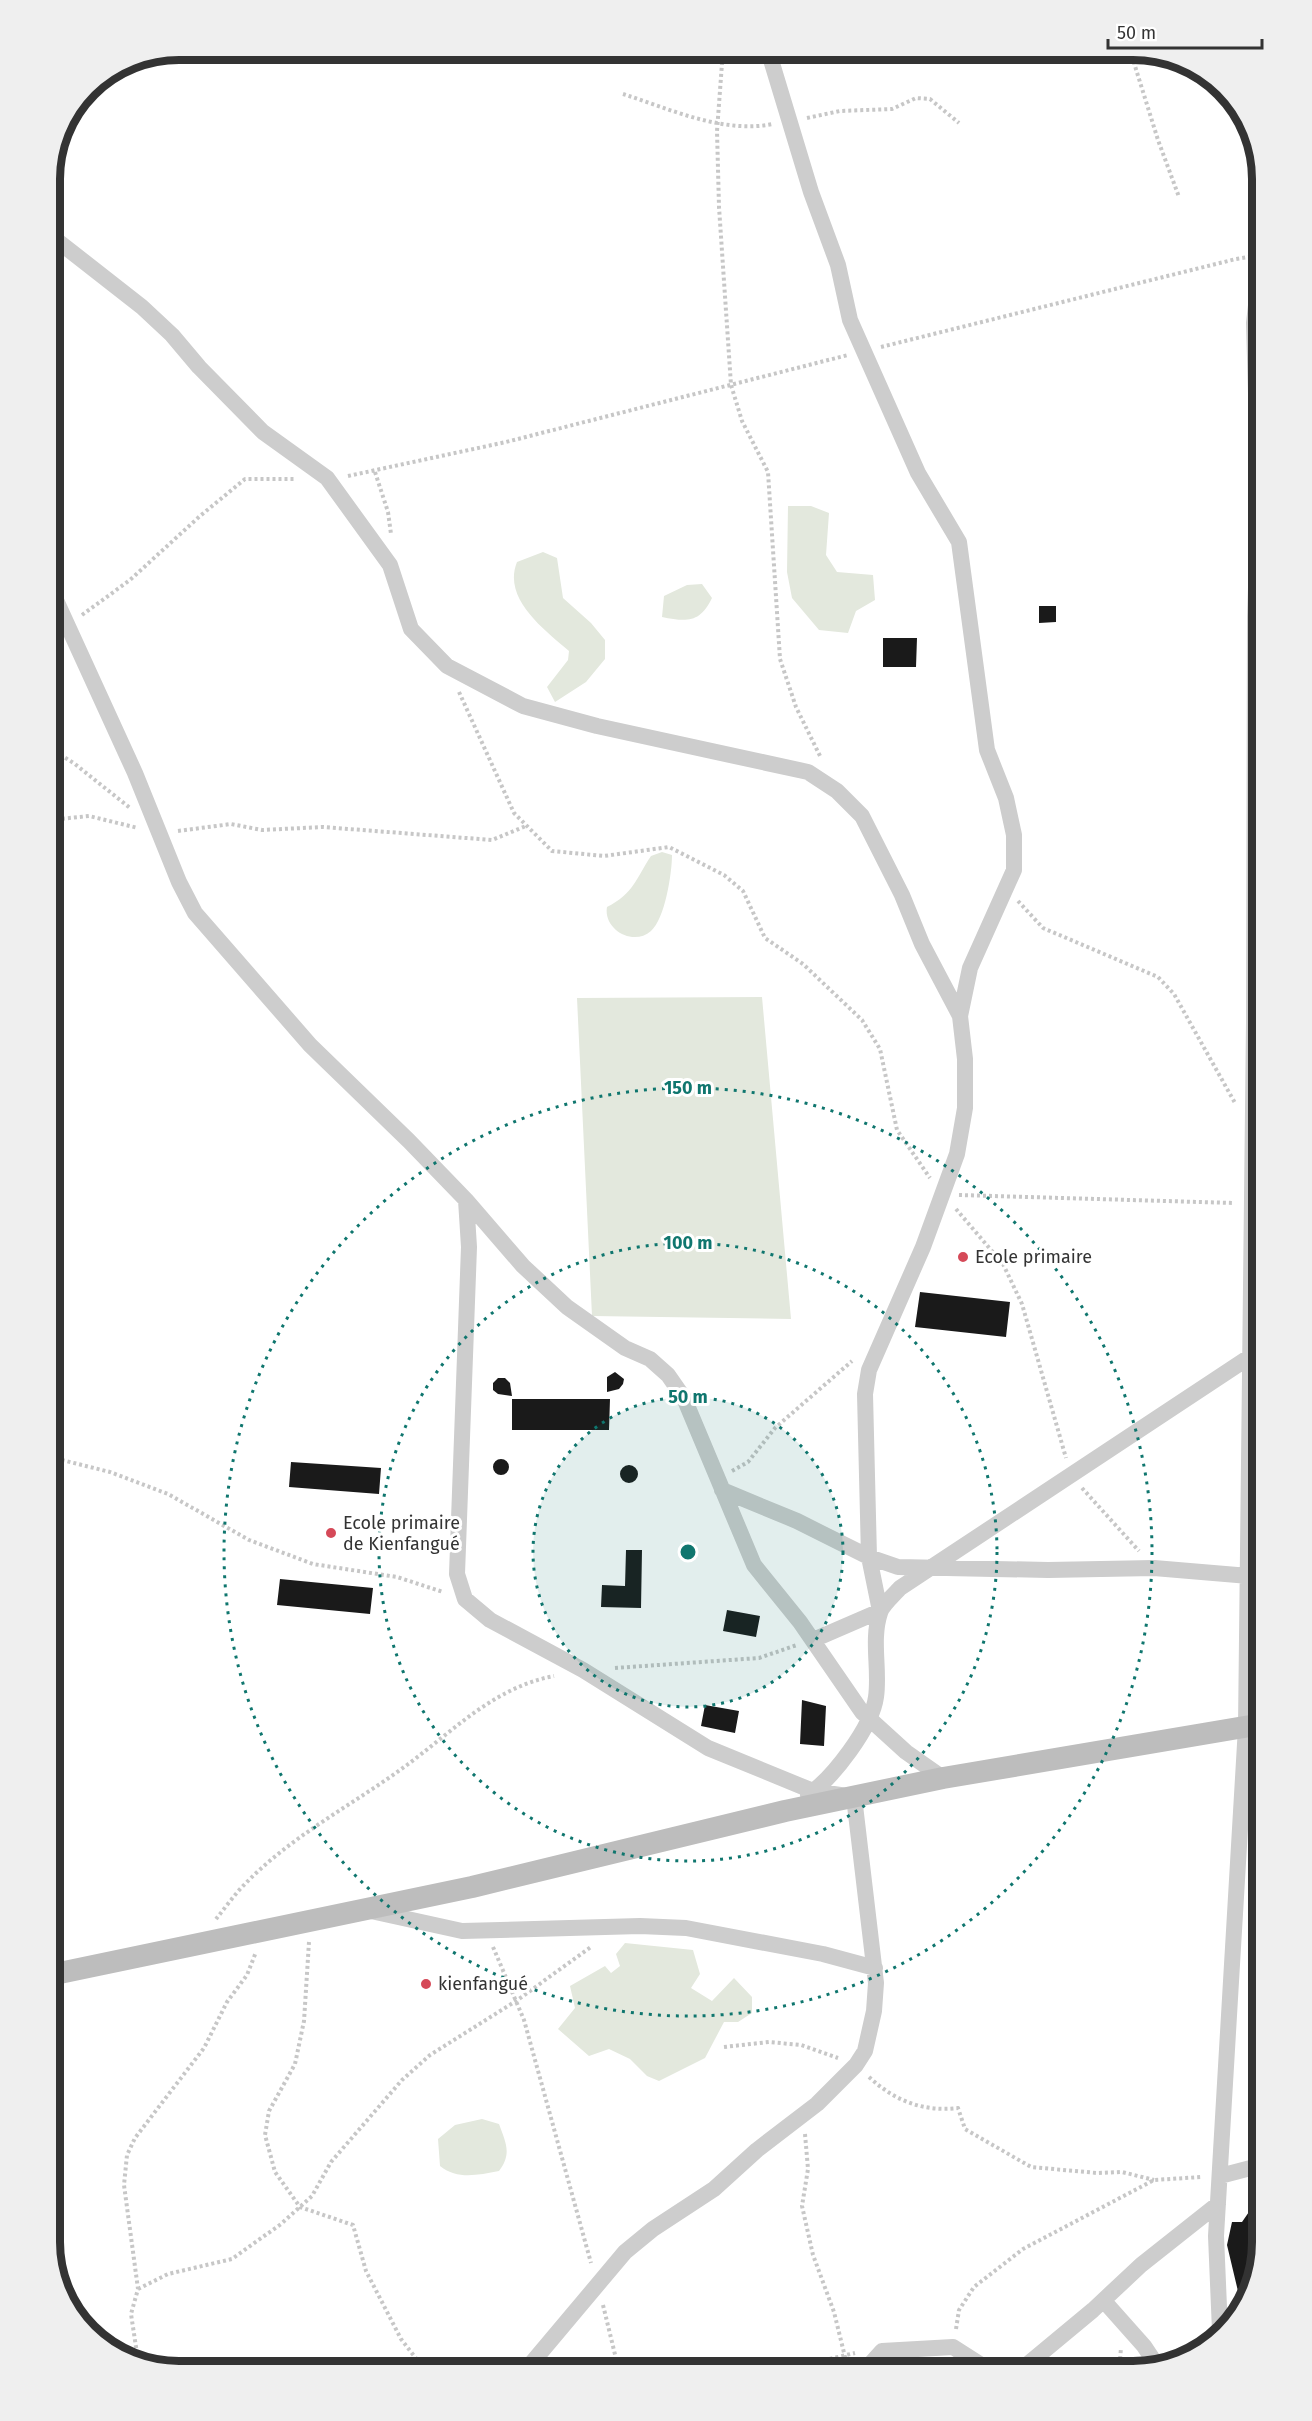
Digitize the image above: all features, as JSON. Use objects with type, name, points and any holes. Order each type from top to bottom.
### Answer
[{"type":"main road","points":[[60,1973],[472,1887],[785,1811],[943,1778],[1252,1726]]},
{"type":"street","points":[[771,60],[811,192],[838,265],[850,320],[918,473],[959,542],[987,750],[1006,798],[1014,835],[1014,870],[970,968],[960,1016],[965,1059],[965,1108],[957,1154],[943,1194],[869,1370],[865,1394],[869,1557],[880,1611],[876,1639],[876,1697],[870,1719],[842,1761],[813,1791],[785,1811]]},
{"type":"street","points":[[60,243],[142,307],[172,335],[199,368],[263,432],[327,478],[390,565],[411,629],[447,666],[523,706],[597,726],[808,772],[837,791],[862,816],[902,895],[922,944],[960,1016]]},
{"type":"street","points":[[60,606],[161,833],[179,882],[195,913],[310,1045],[466,1200],[523,1266],[567,1307],[625,1348],[650,1359],[668,1375],[684,1398],[754,1565],[813,1640],[870,1719],[906,1752],[943,1778]]},
{"type":"street","points":[[466,1200],[469,1247],[458,1574],[465,1599],[490,1620],[583,1670],[708,1748],[813,1791],[854,1797],[875,1968],[874,2011],[865,2051],[856,2066],[817,2104],[757,2150],[714,2189],[653,2229],[625,2252],[533,2361]]},
{"type":"street","points":[[1252,1204],[1249,1576],[1252,1666]]},
{"type":"street","points":[[813,1640],[880,1611],[900,1588],[931,1566],[1251,1356]]},
{"type":"street","points":[[721,1484],[869,1557],[898,1567],[1048,1570],[1154,1568],[1249,1576]]},
{"type":"street","points":[[1220,2322],[1216,2236],[1252,1752]]},
{"type":"street","points":[[367,1910],[462,1931],[618,1927],[686,1928],[823,1954],[875,1968]]},
{"type":"street","points":[[1220,2176],[1252,2168]]},
{"type":"street","points":[[1032,2361],[1104,2301],[1141,2265],[1218,2204]]},
{"type":"street","points":[[1104,2301],[1153,2359]]},
{"type":"street","points":[[873,2361],[882,2351],[952,2347],[974,2361]]},
{"type":"path","points":[[722,60],[717,131],[721,265],[731,385],[742,421],[768,472],[780,659],[796,707],[822,759]]},
{"type":"path","points":[[1133,60],[1158,140],[1179,197]]},
{"type":"path","points":[[69,624],[130,580],[200,516],[245,479],[327,478],[375,471],[506,442],[1224,261],[1252,257]]},
{"type":"path","points":[[375,471],[388,512],[391,534],[390,565]]},
{"type":"path","points":[[447,666],[514,813],[552,851],[604,856],[669,847],[724,875],[743,891],[765,938],[803,964],[862,1020],[880,1049],[897,1130],[943,1194],[1003,1264],[1022,1304],[1071,1475],[1154,1568]]},
{"type":"path","points":[[60,754],[135,813]]},
{"type":"path","points":[[60,819],[89,816],[161,833],[231,824],[262,830],[324,827],[492,840],[526,826]]},
{"type":"path","points":[[1014,870],[1018,901],[1043,928],[1158,977],[1174,994],[1236,1106]]},
{"type":"path","points":[[943,1194],[1252,1204]]},
{"type":"path","points":[[721,1484],[748,1462],[776,1428],[856,1358]]},
{"type":"path","points":[[60,1460],[110,1472],[168,1494],[249,1540],[313,1564],[397,1577],[465,1599]]},
{"type":"path","points":[[198,1945],[245,1884],[279,1854],[407,1764],[484,1704],[534,1679],[583,1670],[759,1658],[813,1640]]},
{"type":"path","points":[[310,1922],[304,2021],[295,2064],[269,2111],[265,2135],[275,2172],[300,2207],[353,2225],[366,2271],[401,2338],[418,2361]]},
{"type":"path","points":[[138,2289],[168,2274],[232,2259],[312,2196],[331,2162],[402,2080],[430,2055],[516,2001],[618,1927]]},
{"type":"path","points":[[486,1931],[524,2020],[616,2361]]},
{"type":"path","points":[[137,2353],[131,2314],[138,2289],[124,2185],[127,2155],[135,2138],[204,2048],[226,2001],[247,1975],[264,1932]]},
{"type":"path","points":[[724,2047],[769,2042],[801,2045],[856,2066],[887,2093],[913,2105],[938,2110],[958,2108],[965,2129],[1031,2168],[1097,2173],[1122,2172],[1154,2180],[1220,2176]]},
{"type":"path","points":[[817,2104],[806,2131],[808,2169],[802,2206],[813,2255],[834,2312],[846,2361]]},
{"type":"path","points":[[952,2347],[959,2310],[974,2287],[1023,2249],[1154,2180]]},
{"type":"path","points":[[817,2361],[845,2354],[882,2351]]},
{"type":"shaded area","points":[[788,506],[811,506],[829,513],[826,555],[837,572],[873,575],[875,600],[856,611],[848,633],[819,630],[792,598],[787,572]]},
{"type":"shaded area","points":[[543,552],[557,558],[563,598],[591,623],[605,640],[605,659],[586,682],[555,702],[547,687],[568,660],[569,651],[528,612],[515,589],[514,576],[517,562]]},
{"type":"shaded area","points":[[702,584],[712,598],[703,612],[686,620],[662,617],[664,596],[687,585]]},
{"type":"shaded area","points":[[662,852],[672,855],[672,863],[667,895],[656,925],[651,931],[636,937],[621,933],[610,922],[607,907],[629,891],[651,856]]},
{"type":"shaded area","points":[[762,997],[791,1319],[592,1316],[577,998]]},
{"type":"shaded area","points":[[625,1943],[693,1950],[700,1974],[691,1988],[712,2001],[734,1978],[752,1997],[752,2013],[738,2022],[724,2022],[705,2058],[659,2081],[647,2076],[630,2059],[609,2049],[589,2056],[558,2029],[575,2008],[570,1986],[605,1966],[611,1973],[620,1966],[616,1954]]},
{"type":"shaded area","points":[[482,2119],[499,2124],[504,2137],[507,2154],[499,2171],[461,2175],[440,2166],[438,2139],[455,2125]]},
{"type":"building","points":[[1039,606],[1056,606],[1056,622],[1039,623]]},
{"type":"building","points":[[883,638],[917,638],[916,667],[883,667]]},
{"type":"building","points":[[920,1292],[1010,1302],[1006,1337],[915,1327]]},
{"type":"building","points":[[615,1372],[624,1379],[623,1384],[619,1389],[607,1392],[607,1377]]},
{"type":"building","points":[[498,1378],[505,1378],[510,1383],[512,1396],[498,1394],[493,1390],[493,1383]]},
{"type":"building","points":[[512,1399],[610,1399],[609,1430],[512,1430]]},
{"type":"building","points":[[498,1459],[504,1459],[509,1467],[507,1473],[498,1475],[493,1470],[493,1464]]},
{"type":"building","points":[[291,1462],[381,1468],[379,1494],[289,1487]]},
{"type":"building","points":[[629,1465],[635,1468],[638,1474],[635,1480],[629,1483],[623,1480],[620,1474],[623,1468]]},
{"type":"building","points":[[626,1550],[642,1550],[641,1608],[601,1607],[602,1585],[625,1586]]},
{"type":"building","points":[[280,1579],[373,1588],[370,1614],[277,1605]]},
{"type":"building","points":[[727,1610],[760,1616],[756,1637],[723,1631]]},
{"type":"building","points":[[802,1700],[826,1706],[824,1746],[800,1744]]},
{"type":"building","points":[[705,1705],[739,1711],[735,1733],[701,1726]]},
{"type":"building","points":[[1252,2208],[1251,2257],[1246,2280],[1239,2296],[1227,2245],[1232,2222],[1242,2222]]},
{"type":"place","name":"Ecole primaire","points":[[963,1257]]},
{"type":"place","name":"Ecole primaire de Kienfangué","points":[[331,1533]]},
{"type":"place","name":"kienfangué","points":[[426,1984]]}]
